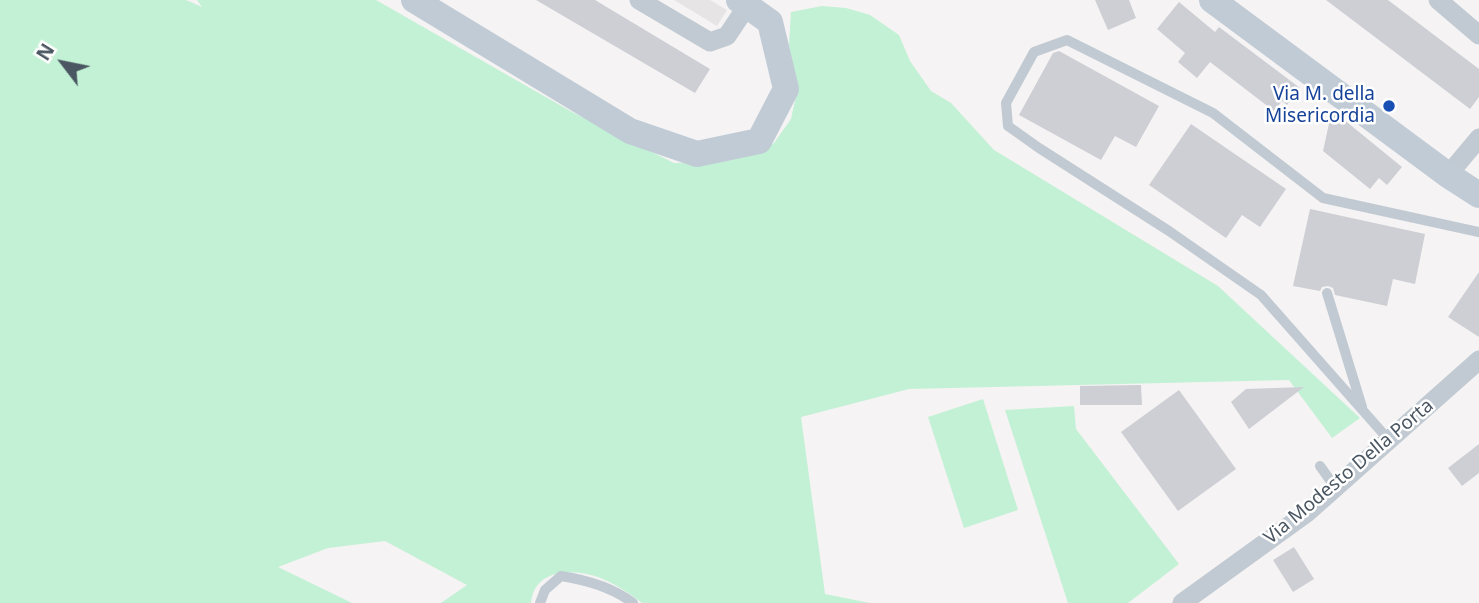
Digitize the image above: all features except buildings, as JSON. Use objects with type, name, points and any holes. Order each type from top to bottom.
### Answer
[{"type":"main road","points":[[415,0],[630,131],[697,154],[759,141],[786,89],[770,22],[743,3]]},
{"type":"main road","points":[[1212,0],[1448,175],[1479,195]]},
{"type":"street","points":[[639,0],[710,41],[727,36],[743,3]]},
{"type":"street","points":[[1438,0],[1479,35]]},
{"type":"street","points":[[1448,175],[1479,138]]},
{"type":"street","name":"Via Modesto Della Porta","points":[[1182,603],[1308,512],[1479,360]]},
{"type":"lane","points":[[1388,439],[1261,295],[1170,231],[1039,148],[1008,125],[1006,103],[1034,52],[1067,40],[1213,113],[1323,198],[1479,232]]},
{"type":"lane","points":[[1326,293],[1363,411]]},
{"type":"lane","points":[[1320,466],[1335,487]]},
{"type":"lane","points":[[540,603],[545,590],[561,576],[585,580],[622,594],[633,603]]},
{"type":"shaded area","points":[[674,0],[710,0],[727,10],[717,26]]},
{"type":"green space","points":[[0,0],[186,0],[202,7],[197,0],[376,0],[572,112],[674,163],[721,162],[753,155],[774,143],[791,119],[797,91],[789,45],[791,12],[822,6],[846,8],[870,15],[899,35],[910,61],[931,91],[951,103],[994,150],[1218,286],[1360,418],[1332,438],[1289,380],[909,389],[801,417],[825,594],[870,603],[642,603],[621,588],[598,577],[566,572],[547,577],[539,583],[531,603],[441,603],[467,585],[385,541],[328,548],[278,567],[352,603],[0,603]]},
{"type":"green space","points":[[983,399],[1018,510],[964,528],[928,417]]},
{"type":"green space","points":[[1074,406],[1076,429],[1179,564],[1128,603],[1068,603],[1005,410]]},
{"type":"place","name":"Via M. della Misericordia","points":[[1389,106]]}]
